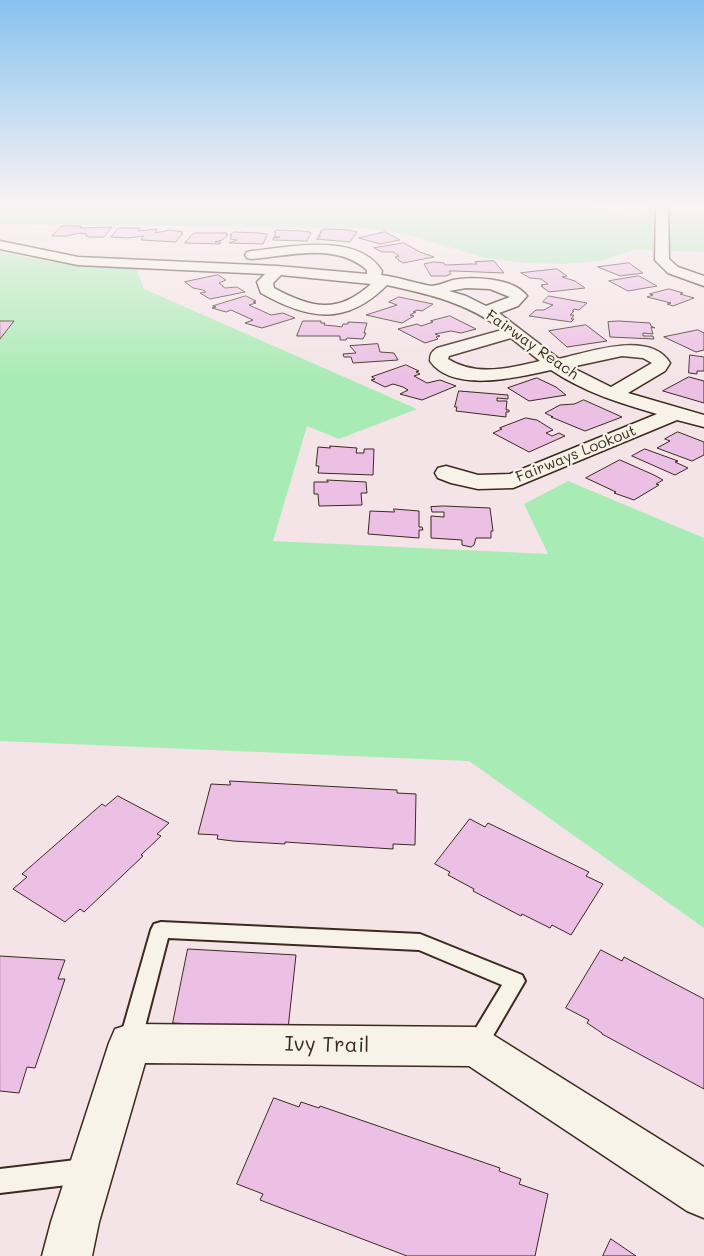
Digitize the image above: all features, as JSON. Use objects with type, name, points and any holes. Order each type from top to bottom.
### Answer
[{"type":"street","name":"Fairway Reach","points":[[98,262],[209,265],[277,270],[378,279],[434,291],[486,312],[575,378],[612,394],[704,422]]},
{"type":"street","points":[[277,270],[264,282],[267,290],[308,309],[324,312],[344,309],[372,293],[378,279],[374,270],[364,262]]},
{"type":"street","points":[[664,262],[673,270],[704,281]]},
{"type":"street","points":[[434,291],[451,284],[477,282],[513,292],[519,296],[516,301],[510,304],[486,312]]},
{"type":"street","points":[[515,332],[442,352],[439,355],[438,361],[462,373],[483,376],[555,365],[621,351],[639,351],[658,358],[661,364],[660,367],[612,394]]},
{"type":"street","name":"Fairways Lookout","points":[[446,473],[478,482],[513,481],[674,414]]},
{"type":"street","points":[[67,1256],[130,1043]]},
{"type":"street","name":"Ivy Trail","points":[[130,1043],[475,1046]]},
{"type":"street","points":[[475,1046],[704,1194]]},
{"type":"lane","points":[[130,1043],[161,930],[420,942],[514,981],[475,1046]]},
{"type":"lane","points":[[0,1181],[91,1170]]},
{"type":"green space","points":[[0,262],[49,262],[136,268],[144,289],[417,409],[339,439],[307,426],[273,541],[548,554],[524,504],[568,481],[704,538],[704,928],[469,761],[0,741]]},
{"type":"green space","points":[[515,262],[593,262],[565,264]]},
{"type":"building","points":[[433,262],[444,263],[445,265],[477,264],[475,262],[495,262],[504,273],[449,271],[451,274],[446,276],[431,276],[424,264]]},
{"type":"building","points":[[629,263],[643,273],[620,276],[598,267]]},
{"type":"building","points":[[557,269],[567,276],[562,277],[575,281],[585,288],[549,292],[541,286],[548,284],[541,279],[530,278],[521,273]]},
{"type":"building","points":[[218,275],[226,280],[219,283],[225,288],[237,287],[245,292],[210,299],[200,293],[206,292],[193,288],[185,282]]},
{"type":"building","points":[[639,276],[657,286],[628,291],[609,281]]},
{"type":"building","points":[[669,289],[694,298],[673,306],[667,304],[671,303],[647,297],[653,295],[650,294]]},
{"type":"building","points":[[246,296],[256,301],[253,302],[256,303],[249,305],[271,315],[283,313],[295,318],[262,328],[245,323],[253,320],[231,310],[226,312],[212,308],[216,307],[213,306]]},
{"type":"building","points":[[549,296],[587,303],[579,310],[574,309],[572,311],[574,311],[570,315],[574,315],[571,319],[574,319],[571,322],[529,316],[536,310],[544,310],[553,305],[543,302]]},
{"type":"building","points":[[399,297],[433,304],[422,311],[417,310],[413,312],[416,312],[410,315],[414,316],[402,323],[366,315],[397,305],[389,302]]},
{"type":"building","points":[[450,316],[476,329],[461,333],[451,331],[435,334],[440,336],[436,337],[438,339],[425,343],[398,329],[417,324],[421,326]]},
{"type":"building","points":[[0,321],[14,321],[0,339]]},
{"type":"building","points":[[303,321],[321,321],[321,323],[325,323],[324,325],[342,327],[343,324],[348,324],[348,322],[367,323],[364,333],[366,333],[363,339],[347,338],[346,340],[340,340],[340,336],[297,336]]},
{"type":"building","points":[[608,322],[650,323],[655,328],[651,327],[653,334],[643,333],[643,336],[653,336],[654,339],[610,337]]},
{"type":"building","points":[[586,325],[607,341],[567,347],[549,331]]},
{"type":"building","points":[[698,330],[704,333],[704,350],[696,352],[664,337]]},
{"type":"building","points":[[378,344],[380,352],[394,353],[398,360],[353,363],[351,357],[344,357],[343,354],[356,353],[350,346]]},
{"type":"building","points":[[690,355],[704,357],[704,371],[697,371],[697,374],[689,373]]},
{"type":"building","points":[[406,365],[419,371],[416,372],[420,374],[414,376],[427,383],[440,380],[456,386],[422,400],[400,394],[408,390],[403,387],[393,384],[385,387],[371,380],[375,379],[372,377]]},
{"type":"building","points":[[689,377],[704,381],[704,403],[663,391]]},
{"type":"building","points":[[537,378],[556,387],[566,395],[529,401],[508,388]]},
{"type":"building","points":[[459,391],[508,395],[508,399],[497,398],[497,401],[507,401],[506,410],[509,410],[509,412],[506,412],[506,417],[456,411],[457,407],[455,407]]},
{"type":"building","points":[[584,400],[622,417],[585,431],[545,413],[560,405],[574,404]]},
{"type":"building","points":[[526,418],[537,420],[553,430],[546,433],[552,436],[559,433],[565,436],[529,452],[493,433],[502,429],[500,428]]},
{"type":"building","points":[[678,432],[704,442],[704,455],[692,461],[657,448],[670,441],[665,439]]},
{"type":"building","points":[[330,446],[357,448],[356,453],[364,453],[364,449],[374,449],[373,475],[318,473],[319,466],[316,466],[318,447],[330,448]]},
{"type":"building","points":[[645,449],[678,461],[675,462],[688,468],[675,475],[632,456]]},
{"type":"building","points":[[620,460],[663,480],[656,484],[659,485],[634,500],[614,493],[616,492],[586,478]]},
{"type":"building","points":[[327,480],[366,482],[367,493],[361,493],[362,505],[319,506],[318,494],[314,494],[314,482],[328,482]]},
{"type":"building","points":[[431,507],[490,508],[493,531],[491,531],[491,538],[476,538],[474,545],[471,547],[462,545],[462,540],[431,538],[431,516],[444,517],[444,512],[432,512]]},
{"type":"building","points":[[394,509],[419,511],[419,527],[422,527],[423,530],[419,530],[419,538],[368,534],[370,511],[394,512]]},
{"type":"building","points":[[230,781],[397,790],[397,793],[416,794],[415,845],[393,844],[393,849],[285,842],[285,844],[233,841],[217,839],[218,835],[198,834],[211,784],[230,785]]},
{"type":"building","points":[[118,796],[169,823],[157,834],[161,836],[141,855],[143,856],[84,912],[80,909],[65,922],[13,889],[27,877],[22,874],[102,804],[105,806]]},
{"type":"building","points":[[470,819],[485,827],[488,823],[589,872],[586,876],[603,884],[571,935],[552,925],[550,928],[522,914],[521,916],[473,891],[474,889],[448,875],[450,872],[435,864]]},
{"type":"building","points":[[188,949],[296,955],[288,1029],[173,1023]]},
{"type":"building","points":[[601,950],[622,961],[624,957],[704,999],[704,1089],[602,1034],[587,1023],[589,1020],[566,1008]]},
{"type":"building","points":[[0,956],[65,960],[58,979],[65,979],[35,1068],[27,1067],[19,1093],[0,1091]]},
{"type":"building","points":[[274,1098],[299,1107],[301,1102],[319,1108],[320,1106],[500,1168],[499,1171],[521,1179],[519,1184],[548,1194],[535,1256],[407,1256],[260,1200],[263,1194],[237,1184]]},
{"type":"building","points":[[611,1239],[636,1256],[603,1256]]}]
